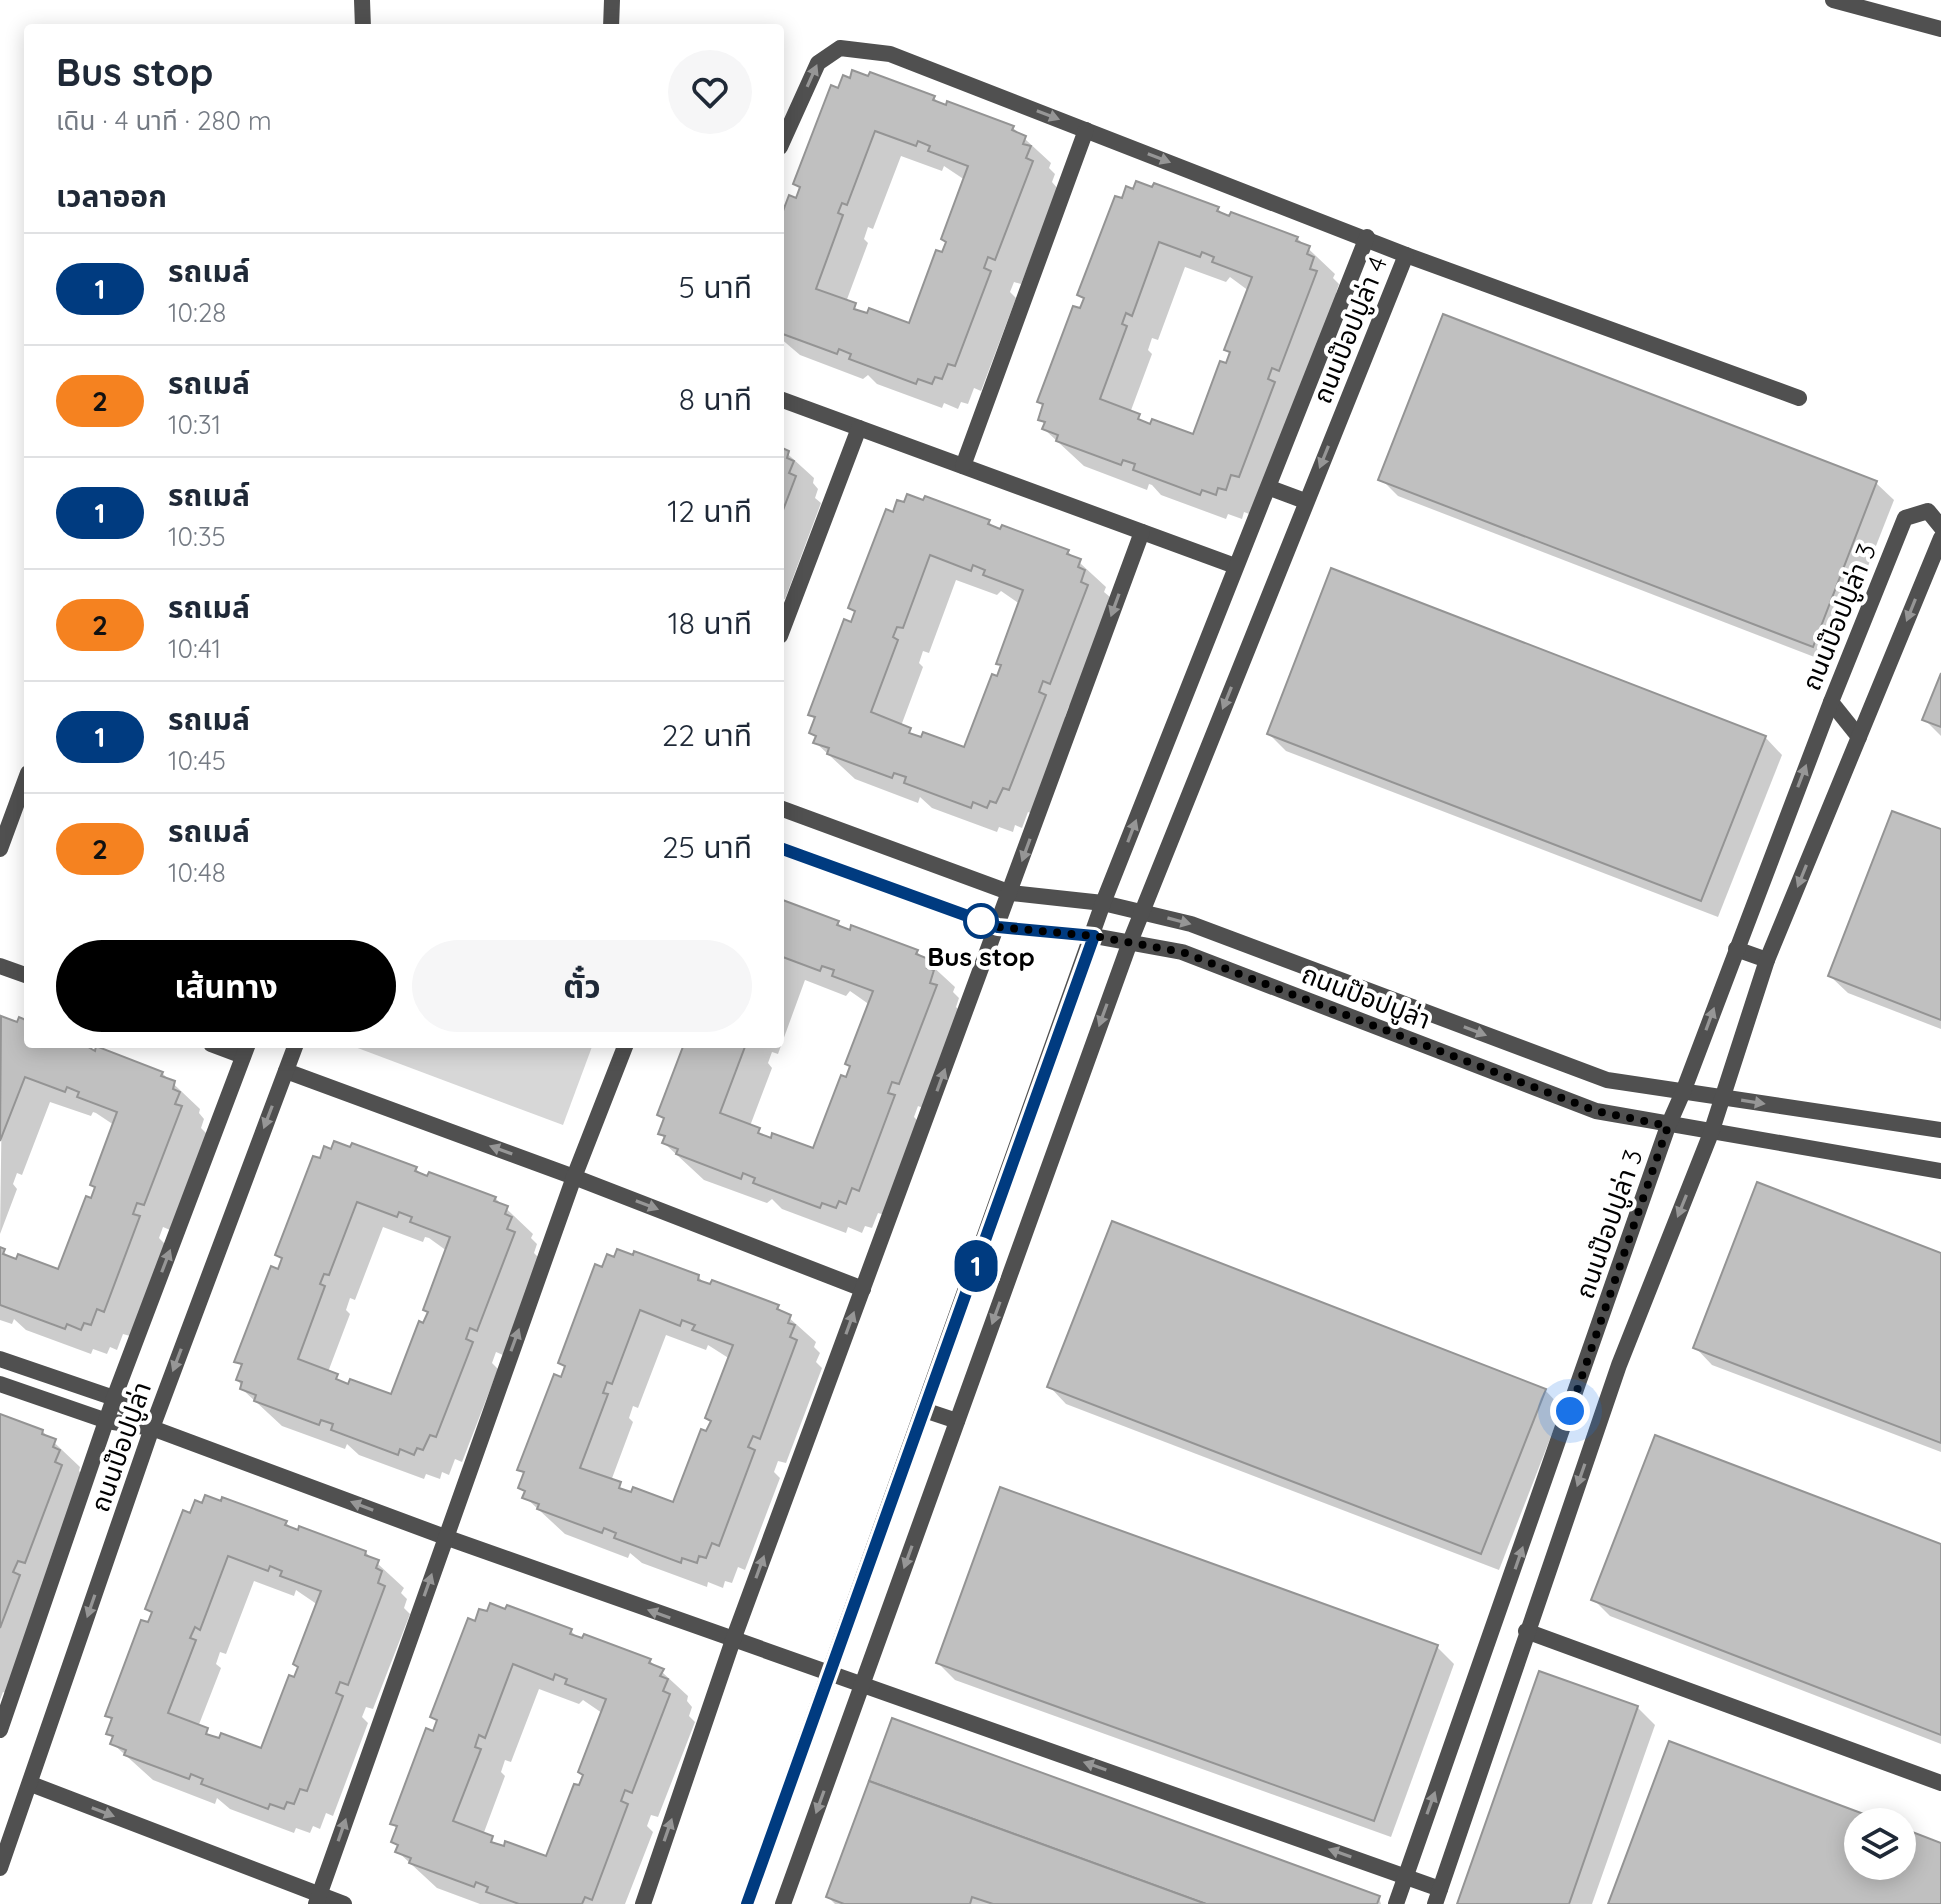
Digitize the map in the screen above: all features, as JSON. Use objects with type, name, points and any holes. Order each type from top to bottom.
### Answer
[{"type":"street","points":[[362,0],[363,24]]},
{"type":"street","points":[[611,24],[612,0]]},
{"type":"street","points":[[1833,0],[1941,29]]},
{"type":"street","points":[[784,138],[818,63],[840,48],[890,54],[1367,237]]},
{"type":"street","points":[[963,466],[1086,130]]},
{"type":"street","name":"ถนนป๊อปปูล่า 4","points":[[747,1904],[1094,936],[1103,903],[1367,237],[1406,255],[1130,942],[783,1904]]},
{"type":"street","points":[[1406,255],[1799,398]]},
{"type":"street","points":[[784,400],[1235,566]]},
{"type":"street","points":[[784,625],[859,428]]},
{"type":"street","points":[[1270,488],[1305,501]]},
{"type":"street","name":"ถนนป๊อปปูล่า 3","points":[[1396,1904],[1668,1126],[1831,702],[1905,518],[1928,511],[1941,527]]},
{"type":"street","points":[[643,1904],[733,1640],[1142,532]]},
{"type":"street","points":[[0,1384],[107,1421],[152,1428],[733,1640],[1405,1876],[1438,1896],[1619,1365],[1711,1133],[1767,960],[1941,538]]},
{"type":"street","points":[[1831,702],[1859,737]]},
{"type":"street","points":[[0,849],[24,784]]},
{"type":"street","name":"ถนนป๊อปปูล่า","points":[[784,809],[1011,893],[1103,903],[1191,924],[1607,1080],[1941,1130]]},
{"type":"street","name":"ถนนป๊อปปูล่า","points":[[784,849],[998,927],[1094,936],[1182,952],[1596,1111],[1668,1126],[1941,1171]]},
{"type":"street","points":[[1736,949],[1767,960]]},
{"type":"street","points":[[0,966],[24,975]]},
{"type":"street","name":"ถนนป๊อปปูล่า","points":[[0,1868],[152,1428],[295,1048]]},
{"type":"street","points":[[318,1899],[574,1177],[624,1048]]},
{"type":"street","name":"ถนนป๊อปปูล่า","points":[[0,1730],[114,1398],[246,1050]]},
{"type":"street","points":[[286,1071],[574,1177],[863,1289]]},
{"type":"street","points":[[0,1359],[114,1398],[152,1428]]},
{"type":"street","points":[[924,1410],[957,1421]]},
{"type":"street","points":[[1526,1631],[1941,1783]]},
{"type":"street","points":[[31,1784],[318,1899],[344,1904]]},
{"type":"shaded area","points":[[358,1048],[592,1048],[563,1125]]},
{"type":"building","points":[[852,70],[868,76],[870,72],[935,96],[933,100],[946,105],[947,101],[1014,126],[1012,130],[1026,136],[1023,144],[1031,146],[1026,158],[1033,161],[995,260],[988,257],[984,268],[991,271],[955,366],[948,364],[942,379],[935,377],[932,384],[918,379],[916,384],[849,359],[851,354],[839,349],[837,354],[784,334],[784,208],[789,195],[796,198],[800,187],[793,184],[831,85],[838,88],[843,75],[850,78]],"holes":[[[875,131],[916,146],[918,141],[930,146],[928,151],[968,166],[941,239],[946,242],[942,252],[936,250],[909,323],[869,308],[867,313],[854,309],[856,303],[816,289],[843,215],[838,213],[842,203],[847,205]]]},
{"type":"building","points":[[1136,181],[1152,187],[1154,183],[1219,207],[1217,211],[1229,216],[1231,212],[1298,237],[1296,241],[1310,246],[1307,254],[1314,257],[1310,269],[1317,271],[1279,371],[1272,368],[1268,379],[1275,382],[1239,477],[1231,475],[1226,490],[1218,488],[1216,495],[1202,490],[1200,495],[1133,470],[1135,464],[1123,460],[1121,465],[1056,441],[1058,435],[1042,429],[1045,422],[1038,420],[1043,404],[1037,402],[1073,306],[1080,308],[1084,298],[1077,295],[1115,196],[1122,198],[1126,186],[1133,189]],"holes":[[[1159,242],[1200,257],[1202,252],[1214,257],[1212,262],[1252,277],[1224,350],[1230,352],[1226,363],[1220,361],[1193,434],[1152,419],[1150,424],[1138,419],[1140,414],[1100,399],[1127,326],[1122,324],[1126,313],[1132,316]]]},
{"type":"building","points":[[1443,314],[1877,481],[1813,647],[1378,480]]},
{"type":"building","points":[[784,449],[789,451],[787,458],[794,461],[789,473],[796,476],[784,508]]},
{"type":"building","points":[[907,494],[923,500],[925,496],[990,520],[988,524],[1000,529],[1002,525],[1069,550],[1067,554],[1081,559],[1078,567],[1085,570],[1081,582],[1088,585],[1050,684],[1043,681],[1039,692],[1046,695],[1009,790],[1003,788],[996,803],[990,801],[987,808],[973,802],[971,808],[904,783],[906,777],[894,773],[892,778],[827,754],[829,748],[813,743],[816,736],[809,733],[815,717],[808,715],[844,619],[851,622],[855,611],[848,608],[886,509],[893,512],[897,500],[904,502]],"holes":[[[930,555],[971,571],[973,565],[985,570],[983,575],[1023,590],[996,664],[1001,665],[997,676],[992,674],[964,747],[923,732],[921,737],[909,733],[911,728],[871,712],[898,640],[893,637],[897,627],[903,628]]]},
{"type":"building","points":[[1331,568],[1766,736],[1701,901],[1267,734]]},
{"type":"building","points":[[1941,673],[1941,727],[1922,720]]},
{"type":"building","points":[[1892,811],[1941,829],[1941,1020],[1828,976]]},
{"type":"building","points":[[784,900],[839,921],[837,925],[850,930],[851,925],[918,950],[916,954],[931,960],[927,968],[934,970],[930,983],[937,985],[899,1084],[892,1082],[888,1093],[895,1095],[859,1191],[852,1188],[846,1204],[839,1201],[836,1208],[822,1203],[820,1208],[753,1183],[755,1178],[743,1173],[741,1179],[676,1154],[678,1149],[662,1143],[665,1136],[658,1134],[664,1118],[657,1115],[682,1048],[744,1048],[720,1113],[760,1128],[758,1133],[771,1138],[772,1133],[813,1148],[841,1075],[846,1077],[850,1066],[845,1064],[873,991],[832,976],[834,970],[822,966],[820,971],[784,958]]},
{"type":"building","points":[[1,1016],[17,1022],[19,1017],[24,1019],[24,1048],[90,1048],[95,1051],[96,1048],[101,1048],[163,1072],[161,1076],[175,1081],[173,1089],[180,1092],[175,1104],[182,1106],[144,1205],[137,1203],[133,1214],[140,1216],[104,1312],[97,1309],[91,1325],[84,1323],[81,1330],[67,1324],[65,1329],[0,1305],[0,1247],[5,1249],[3,1254],[16,1259],[18,1254],[58,1269],[86,1196],[91,1198],[95,1187],[90,1185],[117,1112],[77,1097],[79,1092],[67,1087],[65,1092],[25,1077],[0,1141]]},
{"type":"building","points":[[334,1141],[350,1147],[352,1143],[417,1167],[415,1171],[427,1176],[429,1172],[496,1197],[494,1201],[508,1206],[505,1214],[512,1217],[507,1229],[515,1232],[477,1331],[470,1328],[466,1339],[473,1342],[436,1437],[430,1435],[423,1450],[417,1448],[414,1455],[400,1449],[398,1455],[331,1430],[333,1424],[321,1420],[319,1425],[254,1401],[256,1395],[240,1389],[242,1382],[236,1380],[242,1364],[234,1362],[271,1266],[278,1269],[282,1258],[275,1255],[313,1156],[320,1158],[324,1146],[331,1149]],"holes":[[[357,1202],[397,1217],[399,1212],[412,1217],[410,1222],[450,1237],[423,1310],[428,1312],[423,1323],[419,1321],[391,1394],[350,1379],[348,1384],[336,1379],[338,1374],[298,1359],[325,1286],[320,1284],[324,1274],[329,1275]]]},
{"type":"building","points":[[1757,1182],[1941,1253],[1941,1443],[1693,1348]]},
{"type":"building","points":[[1112,1221],[1546,1389],[1481,1554],[1047,1387]]},
{"type":"building","points":[[617,1249],[633,1255],[634,1251],[699,1275],[698,1280],[710,1284],[712,1280],[779,1305],[777,1309],[791,1315],[788,1323],[795,1325],[790,1337],[797,1340],[760,1439],[753,1436],[748,1447],[755,1450],[719,1546],[712,1543],[706,1558],[699,1556],[697,1563],[682,1558],[681,1563],[614,1538],[616,1533],[604,1528],[602,1533],[537,1509],[539,1504],[522,1498],[525,1491],[518,1488],[524,1472],[517,1470],[554,1374],[561,1377],[565,1366],[558,1363],[595,1264],[602,1267],[607,1254],[614,1257]],"holes":[[[640,1310],[680,1326],[682,1320],[695,1325],[692,1330],[733,1345],[705,1418],[711,1421],[706,1431],[701,1429],[673,1502],[633,1487],[631,1492],[619,1488],[621,1482],[580,1468],[608,1394],[603,1393],[607,1382],[612,1384]]]},
{"type":"building","points":[[0,1414],[43,1430],[42,1434],[56,1439],[53,1447],[60,1450],[55,1462],[62,1465],[25,1563],[18,1561],[13,1572],[20,1575],[0,1628]]},
{"type":"building","points":[[1655,1435],[1941,1544],[1941,1735],[1591,1600]]},
{"type":"building","points":[[1000,1487],[1438,1645],[1374,1821],[936,1663]]},
{"type":"building","points":[[205,1495],[221,1501],[222,1497],[287,1521],[285,1525],[298,1530],[299,1526],[366,1551],[365,1555],[379,1560],[376,1568],[382,1571],[378,1583],[385,1586],[348,1685],[340,1682],[336,1693],[343,1696],[307,1791],[300,1789],[294,1804],[287,1802],[284,1809],[270,1804],[268,1809],[201,1784],[203,1779],[191,1774],[189,1779],[124,1755],[126,1750],[110,1744],[113,1736],[106,1734],[112,1718],[105,1716],[141,1620],[148,1622],[152,1612],[145,1609],[183,1510],[190,1513],[195,1500],[202,1503]],"holes":[[[228,1556],[268,1571],[270,1566],[282,1571],[280,1576],[321,1591],[293,1664],[298,1667],[294,1677],[289,1675],[261,1748],[221,1733],[219,1738],[206,1734],[208,1728],[168,1713],[196,1640],[190,1638],[195,1627],[200,1630]]]},
{"type":"building","points":[[490,1603],[505,1609],[507,1605],[572,1629],[570,1634],[582,1638],[584,1634],[651,1659],[649,1663],[664,1669],[660,1676],[668,1679],[663,1691],[670,1694],[632,1793],[625,1790],[621,1801],[628,1804],[592,1900],[585,1897],[582,1904],[519,1904],[486,1892],[488,1887],[476,1882],[474,1887],[409,1863],[411,1858],[395,1852],[398,1845],[391,1842],[397,1826],[390,1824],[426,1728],[433,1731],[437,1720],[430,1717],[468,1618],[475,1621],[479,1609],[487,1611]],"holes":[[[513,1664],[553,1680],[555,1674],[567,1679],[565,1684],[606,1699],[578,1772],[583,1775],[579,1785],[574,1784],[546,1856],[505,1841],[504,1846],[491,1842],[493,1836],[453,1821],[481,1749],[475,1747],[479,1735],[485,1738]]]},
{"type":"building","points":[[1539,1671],[1638,1706],[1569,1904],[1457,1904]]},
{"type":"building","points":[[892,1718],[1380,1896],[1377,1904],[1206,1904],[869,1781]]},
{"type":"building","points":[[1669,1741],[1848,1808],[1844,1808],[1844,1880],[1916,1880],[1916,1833],[1941,1843],[1941,1904],[1608,1904]]},
{"type":"building","points":[[869,1781],[1206,1904],[993,1904],[972,1897],[970,1904],[844,1904],[826,1897]]},
{"type":"bus line","name":"1","points":[[747,1904],[1094,936],[998,927],[784,849]]},
{"type":"place","name":"Bus stop","points":[[981,921]]},
{"type":"route","points":[[981,921],[970,917],[998,927],[1094,936],[1182,952],[1596,1111],[1668,1126],[1570,1411]]}]
